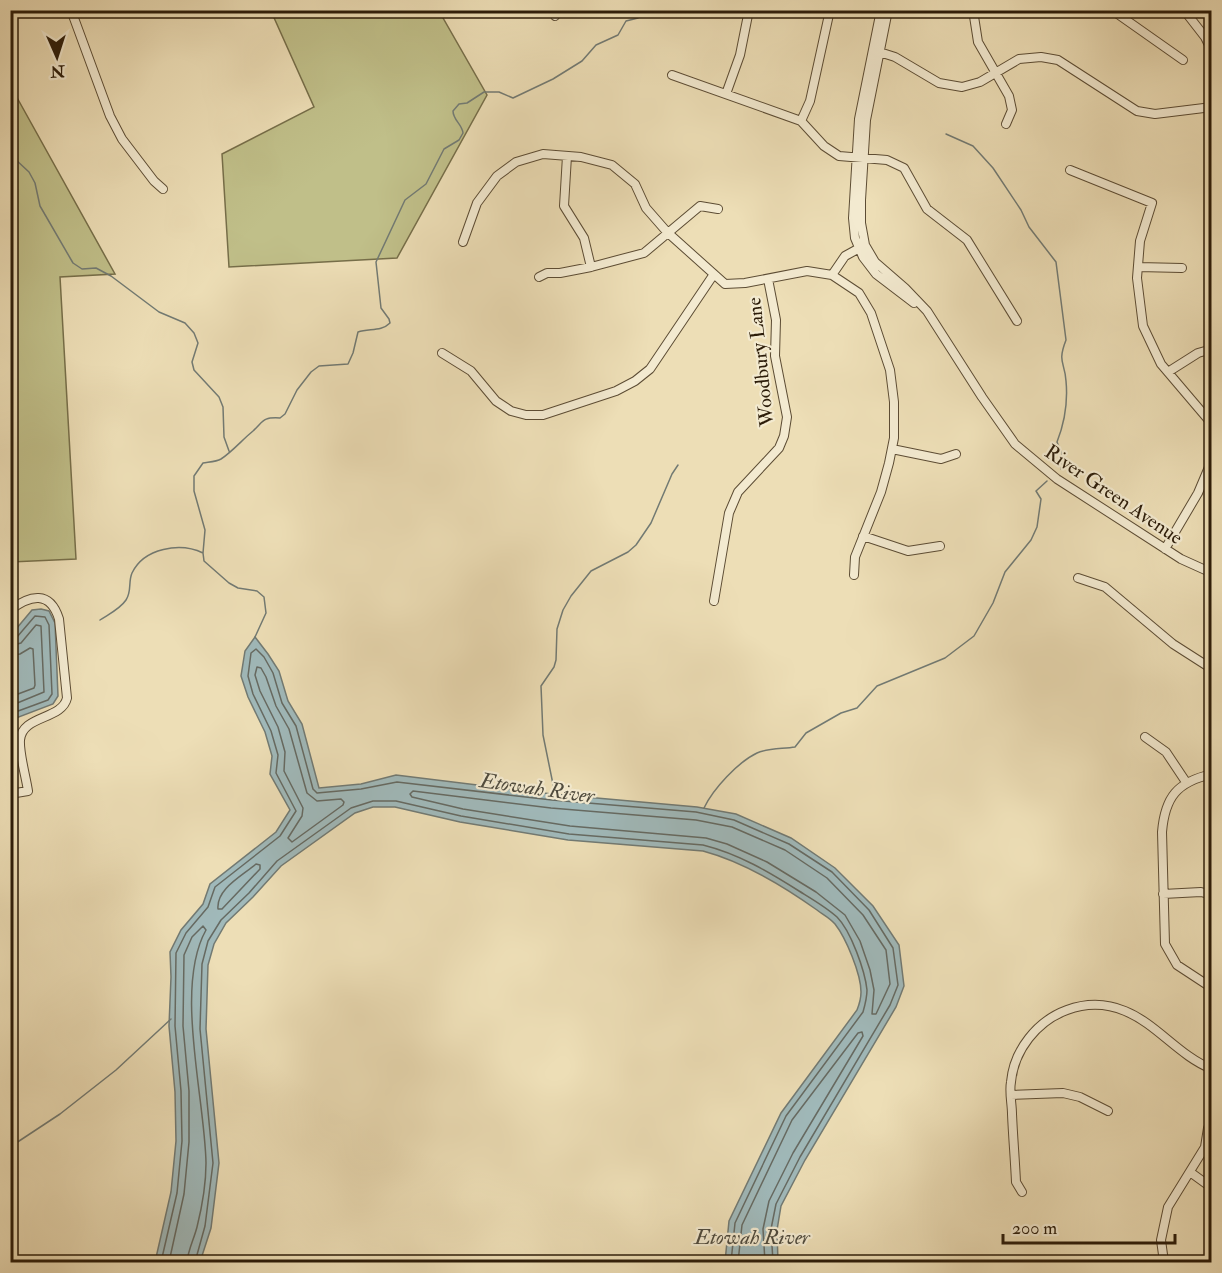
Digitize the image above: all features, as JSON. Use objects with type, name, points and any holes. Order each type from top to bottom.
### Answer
[{"type":"street","points":[[71,10],[110,116],[122,139],[154,182],[163,189]]},
{"type":"street","points":[[726,94],[740,55],[749,10]]},
{"type":"street","points":[[801,121],[810,102],[830,10]]},
{"type":"street","name":"River Green Avenue","points":[[881,10],[853,218],[855,238],[862,246],[863,256],[876,274],[927,311],[1015,444],[1056,479],[1181,559],[1212,573]]},
{"type":"street","name":"River Green Avenue","points":[[876,51],[888,10]]},
{"type":"street","points":[[973,10],[978,42],[1009,96],[1012,110],[1006,124]]},
{"type":"street","points":[[1112,10],[1183,60]]},
{"type":"street","points":[[1184,10],[1205,37],[1212,51]]},
{"type":"street","points":[[876,51],[895,57],[939,82],[962,87],[980,82],[1019,59],[1041,57],[1058,60],[1137,111],[1155,114],[1212,107]]},
{"type":"street","points":[[672,75],[801,121],[824,146],[839,156],[887,160],[904,168],[927,209],[967,240],[1017,321]]},
{"type":"street","points":[[463,242],[477,203],[497,176],[516,162],[543,154],[581,157],[612,165],[635,184],[646,208],[667,232],[725,284],[745,284],[807,272],[832,275],[859,293],[871,314],[891,370],[894,438],[881,492],[855,557],[854,575]]},
{"type":"street","points":[[567,156],[564,206],[584,238],[591,267]]},
{"type":"street","points":[[1070,170],[1152,203],[1140,241],[1137,278],[1143,326],[1161,364],[1212,424]]},
{"type":"street","points":[[539,277],[547,273],[591,267],[644,253],[700,206],[718,209]]},
{"type":"street","points":[[832,275],[845,256],[862,246]]},
{"type":"street","points":[[1138,267],[1182,268]]},
{"type":"street","points":[[441,353],[471,371],[496,400],[511,411],[526,415],[543,415],[616,391],[650,369],[714,274]]},
{"type":"street","name":"Woodbury Lane","points":[[714,601],[729,513],[738,492],[779,448],[784,436],[787,417],[775,356],[776,320],[768,279]]},
{"type":"street","points":[[1167,372],[1198,353],[1212,349]]},
{"type":"street","points":[[892,449],[941,459],[956,454]]},
{"type":"street","points":[[1165,549],[1198,493],[1212,460]]},
{"type":"street","points":[[864,536],[908,551],[940,546]]},
{"type":"street","points":[[1078,578],[1105,587],[1173,644],[1212,669]]},
{"type":"street","points":[[10,610],[28,598],[36,597],[43,598],[56,608],[67,698],[61,708],[25,728],[20,737],[28,791],[10,794]]},
{"type":"street","points":[[1145,737],[1166,752],[1186,782]]},
{"type":"street","points":[[1212,774],[1186,782],[1173,796],[1164,814],[1163,894],[1165,944],[1177,964],[1212,988]]},
{"type":"street","points":[[1163,894],[1201,892],[1212,895]]},
{"type":"street","points":[[1022,1192],[1016,1182],[1011,1082],[1020,1052],[1028,1038],[1041,1024],[1055,1014],[1074,1008],[1106,1004],[1126,1011],[1146,1023],[1184,1053],[1211,1067]]},
{"type":"street","points":[[1011,1095],[1063,1093],[1080,1097],[1108,1111]]},
{"type":"street","points":[[1164,1263],[1161,1240],[1168,1207],[1205,1147],[1208,1128]]},
{"type":"street","points":[[1190,1172],[1212,1188]]},
{"type":"shaded area","points":[[271,11],[439,11],[487,95],[397,258],[229,267],[222,154],[314,107]]},
{"type":"shaded area","points":[[10,85],[115,274],[60,277],[76,559],[11,562]]},
{"type":"water","points":[[32,610],[49,611],[55,623],[58,696],[53,704],[11,720],[11,635]]},
{"type":"water","name":"Etowah River","points":[[255,637],[279,671],[288,701],[302,724],[319,788],[361,784],[396,775],[552,794],[697,807],[736,814],[791,838],[835,868],[873,906],[899,945],[904,986],[896,1007],[805,1160],[781,1206],[777,1230],[778,1262],[725,1262],[729,1221],[781,1113],[858,1008],[861,992],[856,966],[835,924],[804,901],[762,875],[733,861],[703,851],[568,840],[460,822],[395,807],[373,807],[355,813],[281,866],[226,923],[214,944],[208,965],[206,1029],[219,1163],[211,1228],[200,1262],[155,1262],[171,1192],[176,1141],[175,1092],[169,1026],[170,952],[181,930],[203,904],[210,884],[276,832],[290,810],[270,774],[272,756],[265,732],[248,697],[241,676],[245,651]]},
{"type":"waterway","points":[[255,637],[266,613],[264,597],[257,591],[238,588],[229,583],[204,561],[205,530],[194,491],[194,476],[203,463],[221,459],[264,420],[280,418],[285,414],[297,390],[311,372],[319,366],[348,364],[358,332],[379,329],[390,323],[381,308],[376,262],[405,200],[426,184],[444,149],[459,140],[463,133],[453,114],[459,104],[467,103],[484,92],[499,92],[513,98],[553,79],[582,61],[596,45],[618,35],[626,21],[638,18],[643,14],[643,10]]},
{"type":"waterway","points":[[1208,10],[1212,15]]},
{"type":"waterway","points":[[946,134],[973,146],[993,168],[1021,210],[1029,227],[1056,262],[1066,340],[1062,358],[1066,381],[1066,405],[1057,442],[1062,454],[1061,469]]},
{"type":"waterway","points":[[10,151],[29,172],[35,183],[40,206],[73,263],[82,269],[96,268],[111,276],[159,312],[185,323],[194,333],[198,343],[192,362],[194,370],[219,397],[223,407],[224,437],[229,451]]},
{"type":"waterway","points":[[555,794],[543,735],[541,686],[554,667],[557,629],[563,610],[591,571],[628,552],[636,545],[651,523],[678,465]]},
{"type":"waterway","points":[[704,808],[727,777],[750,757],[766,750],[795,747],[806,733],[841,713],[857,708],[877,686],[945,658],[974,636],[993,603],[1005,572],[1031,540],[1037,527],[1041,499],[1036,491],[1047,481]]},
{"type":"waterway","points":[[100,620],[124,603],[129,593],[132,573],[145,558],[174,548],[203,553]]},
{"type":"waterway","points":[[10,1147],[60,1114],[116,1070],[171,1019]]}]
